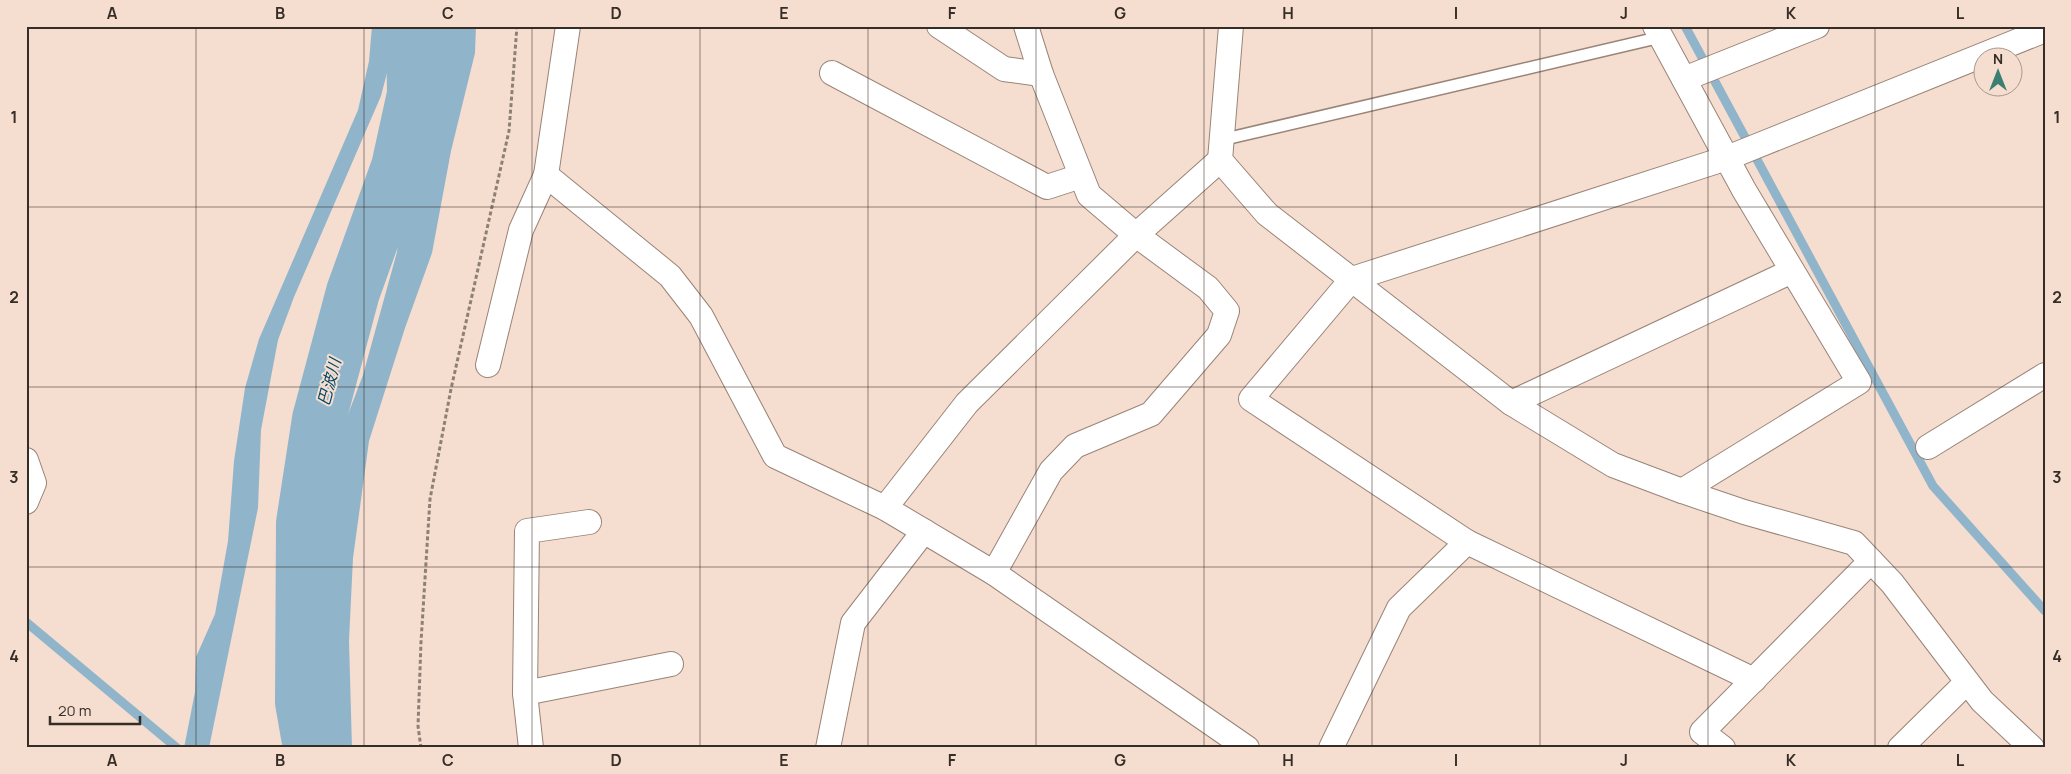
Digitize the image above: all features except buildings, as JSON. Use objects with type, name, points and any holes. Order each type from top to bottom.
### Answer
[{"type":"street","points":[[488,365],[521,230],[546,175],[568,26]]},
{"type":"street","points":[[939,26],[1004,69],[1041,74]]},
{"type":"street","points":[[994,573],[1051,471],[1075,446],[1151,414],[1219,335],[1227,311],[1208,288],[1136,235],[1089,195],[1041,74],[1026,26]]},
{"type":"street","points":[[886,508],[967,403],[1220,150],[1232,26]]},
{"type":"street","points":[[1684,79],[1817,26]]},
{"type":"street","points":[[1754,680],[1466,542],[1251,399],[1352,279],[1726,158],[2045,30]]},
{"type":"street","points":[[1658,32],[1726,158],[1858,382],[1682,491]]},
{"type":"street","points":[[832,73],[1047,187],[1081,176]]},
{"type":"street","points":[[1220,150],[1266,214],[1511,403],[1613,466],[1744,512],[1854,542],[1892,583],[1982,701],[2032,748]]},
{"type":"street","points":[[546,175],[670,276],[701,316],[775,456],[886,508],[994,573],[1247,748]]},
{"type":"street","points":[[1511,403],[1792,271]]},
{"type":"street","points":[[1928,447],[2043,380]]},
{"type":"street","points":[[26,460],[34,484],[26,502]]},
{"type":"street","points":[[531,748],[525,693],[527,531],[589,522]]},
{"type":"street","points":[[828,748],[853,623],[924,531]]},
{"type":"street","points":[[1331,748],[1399,608],[1466,542]]},
{"type":"street","points":[[1724,748],[1702,732],[1872,561]]},
{"type":"street","points":[[525,693],[671,664]]},
{"type":"street","points":[[1900,748],[1967,682]]},
{"type":"lane","points":[[1220,150],[1658,32]]},
{"type":"path","points":[[421,748],[418,726],[421,642],[430,498],[451,389],[508,132],[517,26]]},
{"type":"water","points":[[372,26],[397,26],[394,46],[381,96],[294,297],[278,340],[261,430],[258,508],[209,748],[184,748],[195,692],[196,657],[215,614],[228,541],[234,461],[245,388],[259,339],[358,110],[369,61]]},
{"type":"water","points":[[434,26],[476,26],[475,53],[451,151],[432,253],[405,328],[369,441],[353,558],[349,641],[352,748],[294,748],[287,708],[292,612],[316,505],[331,459],[363,375],[397,252],[402,206],[426,107]]},
{"type":"waterway","name":"巴波川","points":[[310,748],[302,702],[303,523],[319,419],[353,292],[398,167],[414,94],[413,26]]},
{"type":"waterway","points":[[1685,26],[1933,486],[2045,611]]},
{"type":"waterway","points":[[26,622],[177,748]]}]
